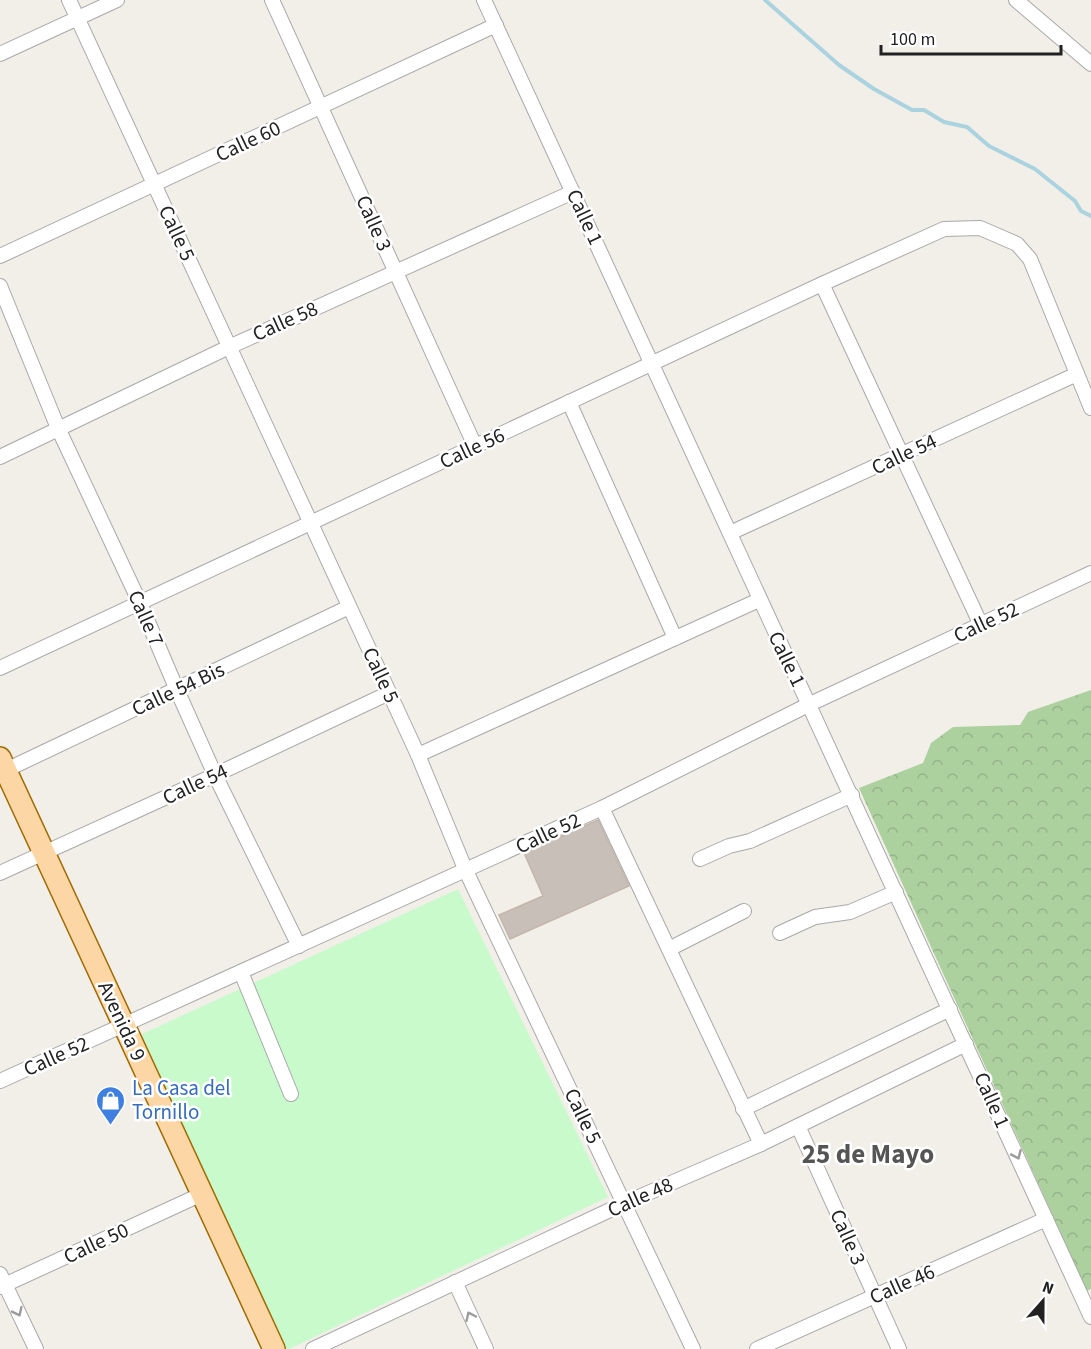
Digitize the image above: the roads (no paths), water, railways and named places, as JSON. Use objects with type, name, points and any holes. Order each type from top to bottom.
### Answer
[{"type":"main road","name":"Avenida 9","points":[[2,771],[197,1196],[274,1349]]},
{"type":"main road","name":"Avenida 9","points":[[197,1196],[260,1349]]},
{"type":"street","name":"Calle 5","points":[[69,0],[418,755],[466,871],[693,1349]]},
{"type":"street","points":[[0,54],[117,0]]},
{"type":"street","name":"Calle 3","points":[[272,0],[475,446]]},
{"type":"street","name":"Calle 1","points":[[484,0],[1091,1317]]},
{"type":"street","points":[[1016,0],[1091,64]]},
{"type":"street","name":"Calle 60","points":[[0,256],[496,25]]},
{"type":"street","name":"Calle 58","points":[[0,457],[229,347],[573,192]]},
{"type":"street","name":"Calle 56","points":[[0,668],[944,229],[980,228],[1017,244],[1030,259],[1077,374]]},
{"type":"street","points":[[822,284],[981,625]]},
{"type":"street","name":"Calle 7","points":[[0,286],[58,428],[140,603],[216,775],[299,946]]},
{"type":"street","points":[[1077,374],[1091,408]]},
{"type":"street","name":"Calle 54","points":[[730,533],[1077,374]]},
{"type":"street","points":[[569,402],[675,638]]},
{"type":"street","name":"Calle 52","points":[[0,1081],[603,808],[810,704],[1091,573]]},
{"type":"street","points":[[418,755],[759,600]]},
{"type":"street","name":"Calle 54 Bis","points":[[2,771],[349,607]]},
{"type":"street","name":"Calle 54","points":[[0,873],[389,693]]},
{"type":"street","points":[[699,859],[729,846],[750,841],[852,795]]},
{"type":"street","points":[[603,808],[761,1144]]},
{"type":"street","points":[[780,933],[815,918],[850,912],[896,892]]},
{"type":"street","points":[[669,949],[744,911]]},
{"type":"street","points":[[241,972],[291,1094]]},
{"type":"street","points":[[743,1109],[950,1009]]},
{"type":"street","name":"Calle 48","points":[[313,1349],[625,1203],[761,1144],[966,1044]]},
{"type":"street","name":"Calle 3","points":[[798,1126],[899,1349]]},
{"type":"street","name":"Calle 50","points":[[2,1282],[197,1196]]},
{"type":"street","name":"Calle 46","points":[[757,1349],[1046,1219]]},
{"type":"street","points":[[2,1282],[36,1349]]},
{"type":"street","points":[[455,1282],[486,1349]]},
{"type":"waterway","points":[[765,0],[839,65],[874,89],[912,110],[924,110],[944,122],[967,127],[989,146],[1035,169],[1075,201],[1081,211],[1091,216]]},
{"type":"place","name":"La Casa del Tornillo","points":[[111,1126]]},
{"type":"district","name":"25 de Mayo","points":[[868,1154]]}]
